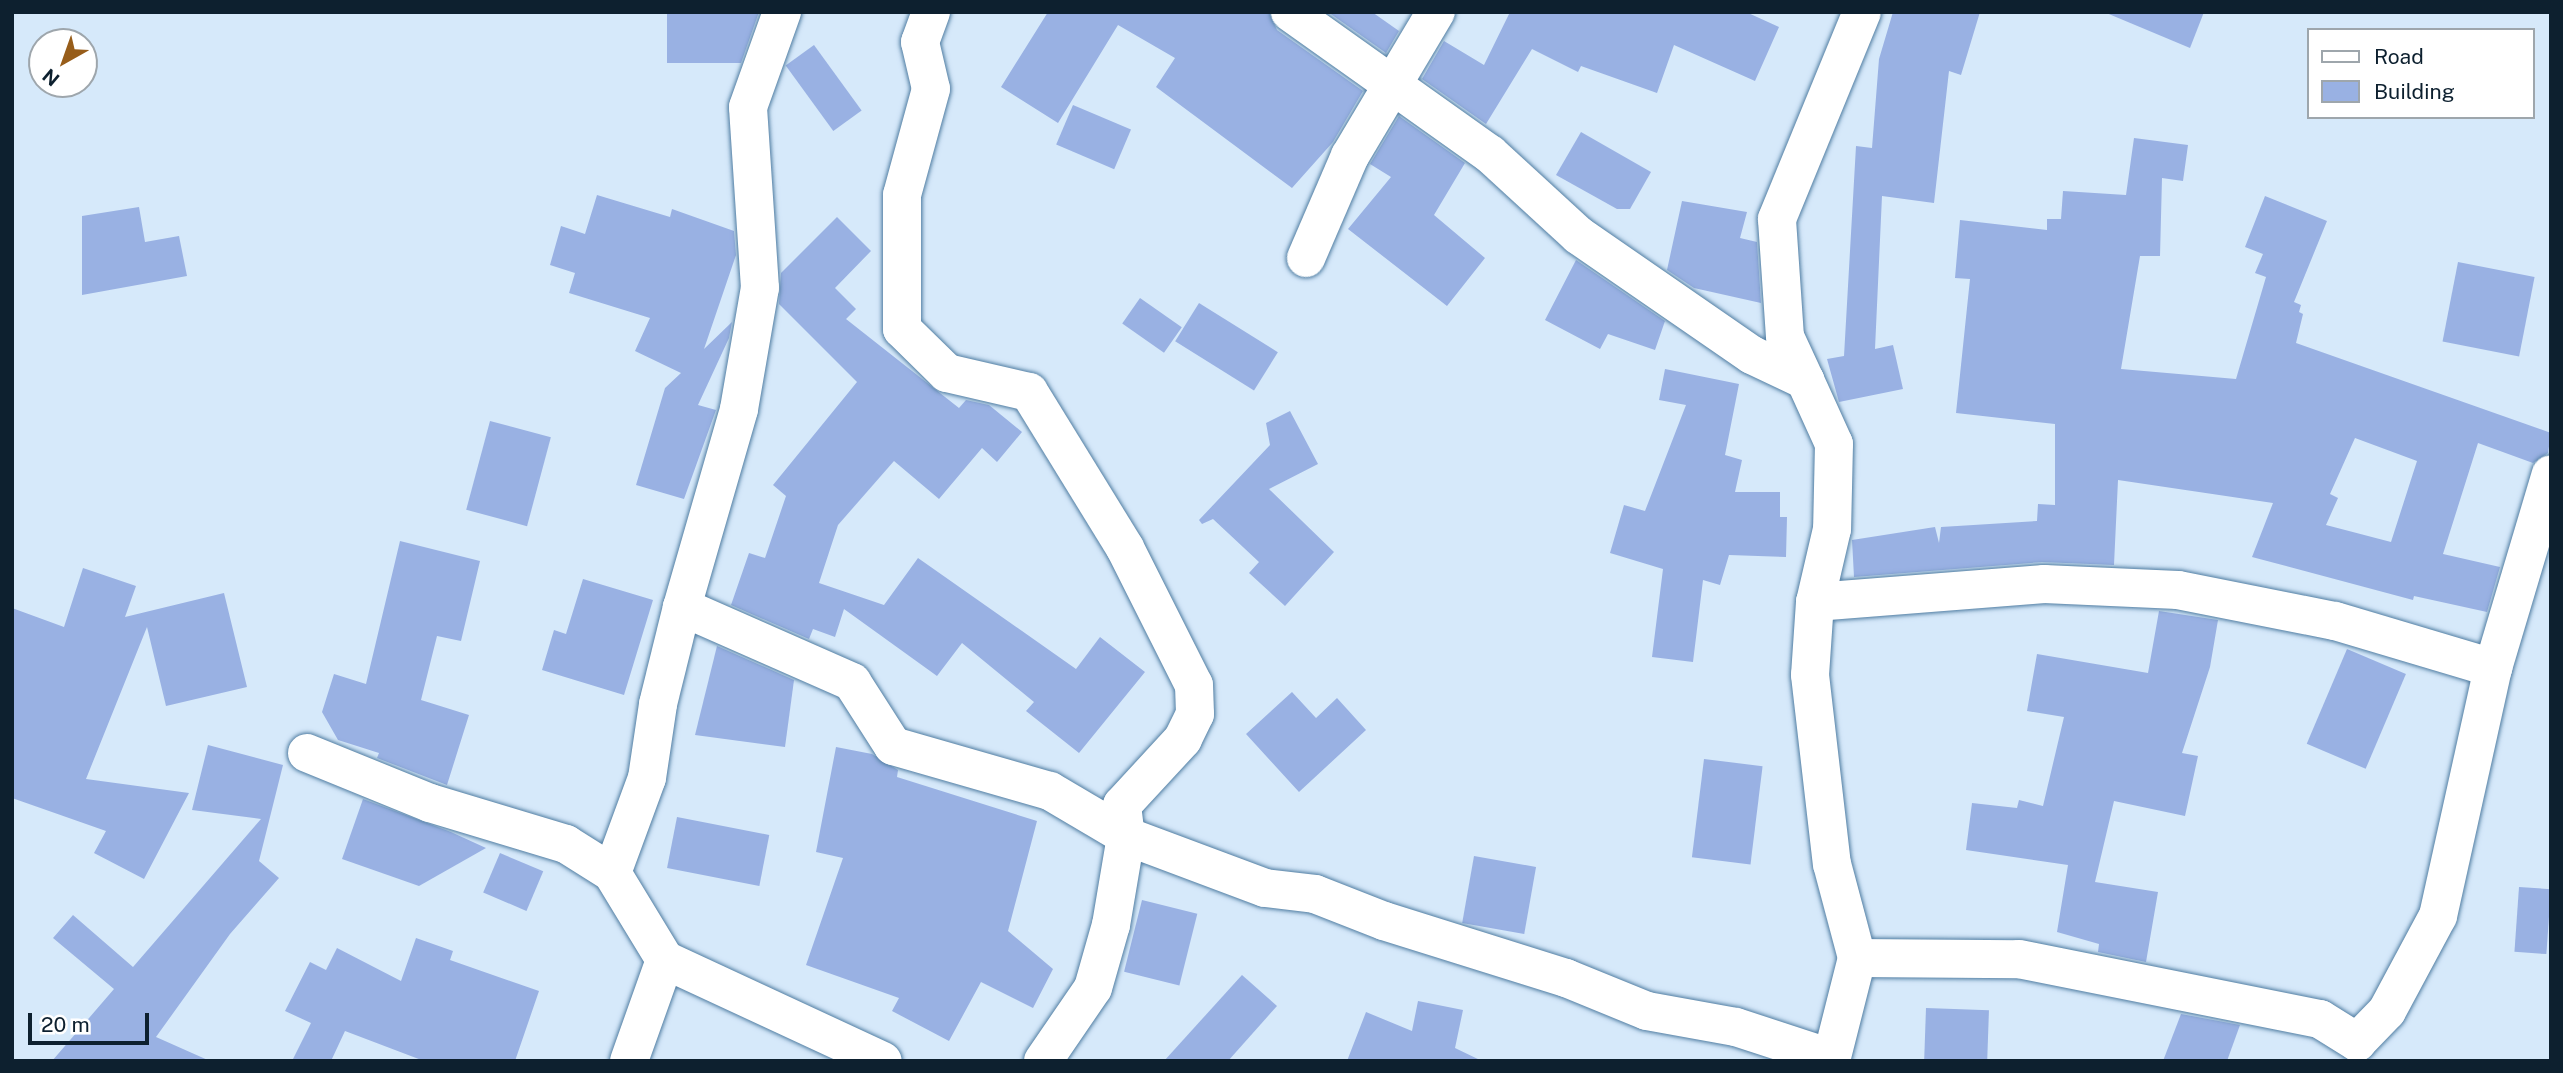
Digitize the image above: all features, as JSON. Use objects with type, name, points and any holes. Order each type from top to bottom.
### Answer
[{"type":"street","points":[[612,873],[647,778],[658,704],[682,607],[738,408],[760,288],[748,107],[782,12]]},
{"type":"street","points":[[931,12],[920,42],[931,89],[902,195],[902,329],[947,373],[1029,391],[1125,548],[1194,685],[1195,714],[1183,739],[1122,805],[1126,836],[1111,925],[1093,988],[1043,1061]]},
{"type":"street","points":[[1290,12],[1490,154],[1578,235],[1752,355],[1805,380]]},
{"type":"street","points":[[1306,258],[1350,156],[1391,83],[1436,12]]},
{"type":"street","points":[[682,607],[852,682],[893,746],[1051,791],[1126,836],[1265,888],[1315,894],[1384,921],[1566,978],[1647,1011],[1736,1027],[1831,1059],[1857,958],[1832,864],[1811,675],[1815,602],[1832,529],[1834,444],[1785,338],[1777,219],[1862,12]]},
{"type":"street","points":[[1857,958],[2019,959],[2320,1020],[2357,1042],[2387,1011],[2438,916],[2493,668],[2532,526],[2551,474]]},
{"type":"street","points":[[1815,602],[2044,584],[2178,590],[2335,621],[2493,668]]},
{"type":"street","points":[[307,754],[430,803],[566,844],[612,873],[665,960],[883,1061]]},
{"type":"street","points":[[629,1061],[665,960]]},
{"type":"building","points":[[667,12],[759,12],[741,63],[667,63]]},
{"type":"building","points":[[1048,12],[1269,12],[1277,30],[1363,91],[1333,142],[1292,188],[1156,87],[1175,58],[1118,25],[1058,123],[1001,87]]},
{"type":"building","points":[[1328,12],[1372,12],[1399,31],[1386,53]]},
{"type":"building","points":[[1510,12],[1746,12],[1779,27],[1755,81],[1674,45],[1657,93],[1581,66],[1578,72],[1532,49],[1486,124],[1422,79],[1444,41],[1484,65]]},
{"type":"building","points":[[1893,12],[1980,12],[1961,75],[1949,71],[1934,203],[1882,196],[1875,349],[1893,345],[1903,389],[1839,402],[1827,359],[1844,356],[1856,146],[1872,148],[1879,59]]},
{"type":"building","points":[[2104,12],[2204,12],[2190,48]]},
{"type":"building","points":[[814,45],[862,111],[833,131],[786,66]]},
{"type":"building","points":[[1073,105],[1131,130],[1114,169],[1056,145]]},
{"type":"building","points":[[1399,116],[1465,163],[1434,215],[1485,258],[1447,306],[1348,229],[1391,177],[1370,164]]},
{"type":"building","points":[[1581,132],[1651,172],[1630,209],[1617,209],[1556,175]]},
{"type":"building","points":[[2134,138],[2188,145],[2183,181],[2162,178],[2160,256],[2140,256],[2121,369],[2236,379],[2266,277],[2255,273],[2263,254],[2245,247],[2265,196],[2327,221],[2294,302],[2301,305],[2299,312],[2303,314],[2296,343],[2551,433],[2548,453],[2533,463],[2478,443],[2443,554],[2500,567],[2487,612],[2414,596],[2413,600],[2252,557],[2273,503],[2118,480],[2114,565],[2042,562],[1854,577],[1852,540],[1935,527],[1939,543],[1941,527],[2037,521],[2038,504],[2055,505],[2055,424],[1956,413],[1970,279],[1955,278],[1960,220],[2047,230],[2047,219],[2061,219],[2063,191],[2126,195]],"holes":[[[2355,438],[2417,461],[2391,542],[2326,525],[2338,498],[2330,494]]]},
{"type":"building","points":[[597,195],[670,217],[672,209],[734,231],[736,255],[704,349],[732,322],[729,338],[698,405],[716,410],[684,499],[636,485],[665,388],[681,373],[635,351],[650,318],[569,293],[575,273],[550,265],[561,226],[585,234]]},
{"type":"building","points":[[1682,201],[1747,212],[1740,238],[1757,242],[1761,303],[1694,288],[1667,270]]},
{"type":"building","points":[[139,207],[145,242],[179,236],[187,276],[82,295],[82,216]]},
{"type":"building","points":[[837,217],[871,251],[835,288],[856,309],[846,319],[959,408],[966,400],[989,405],[1022,432],[997,462],[982,448],[939,499],[894,461],[838,525],[819,583],[884,605],[918,558],[1076,669],[1100,637],[1145,672],[1079,753],[1026,711],[1034,702],[962,643],[937,676],[844,609],[835,637],[813,629],[809,639],[731,605],[749,553],[765,558],[786,496],[773,485],[857,382],[779,304],[781,273]]},
{"type":"building","points":[[1576,260],[1665,321],[1655,350],[1608,334],[1600,349],[1545,320]]},
{"type":"building","points":[[2458,262],[2535,277],[2519,356],[2443,342]]},
{"type":"building","points":[[1140,298],[1182,327],[1164,353],[1122,323]]},
{"type":"building","points":[[1199,303],[1278,352],[1254,390],[1175,341]]},
{"type":"building","points":[[1665,369],[1739,384],[1725,455],[1742,460],[1735,492],[1780,492],[1780,517],[1787,517],[1786,557],[1729,555],[1720,585],[1703,580],[1693,662],[1652,657],[1663,569],[1610,553],[1624,505],[1645,511],[1686,405],[1659,400]]},
{"type":"building","points":[[1290,411],[1318,464],[1269,489],[1334,552],[1285,606],[1249,573],[1259,562],[1213,519],[1202,524],[1199,520],[1270,445],[1266,423]]},
{"type":"building","points":[[490,421],[551,437],[527,526],[466,510]]},
{"type":"building","points":[[400,541],[480,561],[461,641],[437,636],[421,700],[469,715],[447,785],[377,758],[379,753],[338,740],[322,712],[334,674],[366,684]]},
{"type":"building","points":[[83,568],[136,586],[125,617],[224,593],[247,687],[166,706],[147,627],[86,779],[189,793],[144,879],[94,853],[106,831],[12,798],[12,608],[64,627]]},
{"type":"building","points":[[583,579],[653,600],[624,695],[542,670],[554,630],[566,634]]},
{"type":"building","points":[[2159,611],[2218,620],[2210,667],[2182,753],[2198,756],[2185,816],[2114,801],[2095,882],[2158,892],[2146,962],[2098,952],[2099,944],[2057,932],[2068,865],[1966,850],[1972,803],[2017,808],[2019,800],[2043,806],[2064,717],[2027,711],[2037,654],[2148,673]]},
{"type":"building","points":[[717,646],[794,680],[785,747],[695,735]]},
{"type":"building","points":[[2347,649],[2406,674],[2366,769],[2307,744]]},
{"type":"building","points":[[1292,692],[1316,718],[1337,698],[1366,730],[1299,792],[1246,734]]},
{"type":"building","points":[[208,745],[283,765],[259,861],[279,878],[230,934],[156,1037],[210,1061],[52,1061],[114,989],[53,938],[73,915],[133,967],[261,819],[192,810]]},
{"type":"building","points":[[836,747],[872,754],[898,770],[897,777],[1037,821],[1008,931],[1053,969],[1033,1008],[981,982],[949,1041],[892,1011],[899,998],[806,965],[843,858],[816,852]]},
{"type":"building","points":[[1704,759],[1763,766],[1750,864],[1692,857]]},
{"type":"building","points":[[363,799],[486,848],[419,886],[342,859]]},
{"type":"building","points":[[677,817],[769,835],[759,886],[667,868]]},
{"type":"building","points":[[500,853],[543,871],[526,911],[483,893]]},
{"type":"building","points":[[1474,856],[1536,867],[1524,934],[1462,923]]},
{"type":"building","points":[[2519,887],[2551,889],[2546,954],[2514,952]]},
{"type":"building","points":[[1142,900],[1197,914],[1179,986],[1124,972]]},
{"type":"building","points":[[416,938],[453,951],[450,960],[539,991],[515,1061],[424,1061],[345,1031],[331,1061],[292,1061],[311,1023],[285,1011],[310,962],[326,970],[337,948],[401,981]]},
{"type":"building","points":[[1242,975],[1277,1006],[1228,1061],[1164,1061]]},
{"type":"building","points":[[1418,1001],[1463,1010],[1455,1048],[1482,1061],[1347,1061],[1366,1012],[1412,1031]]},
{"type":"building","points":[[1926,1008],[1989,1010],[1987,1061],[1924,1061]]},
{"type":"building","points":[[2181,1014],[2240,1025],[2227,1061],[2163,1061]]}]
